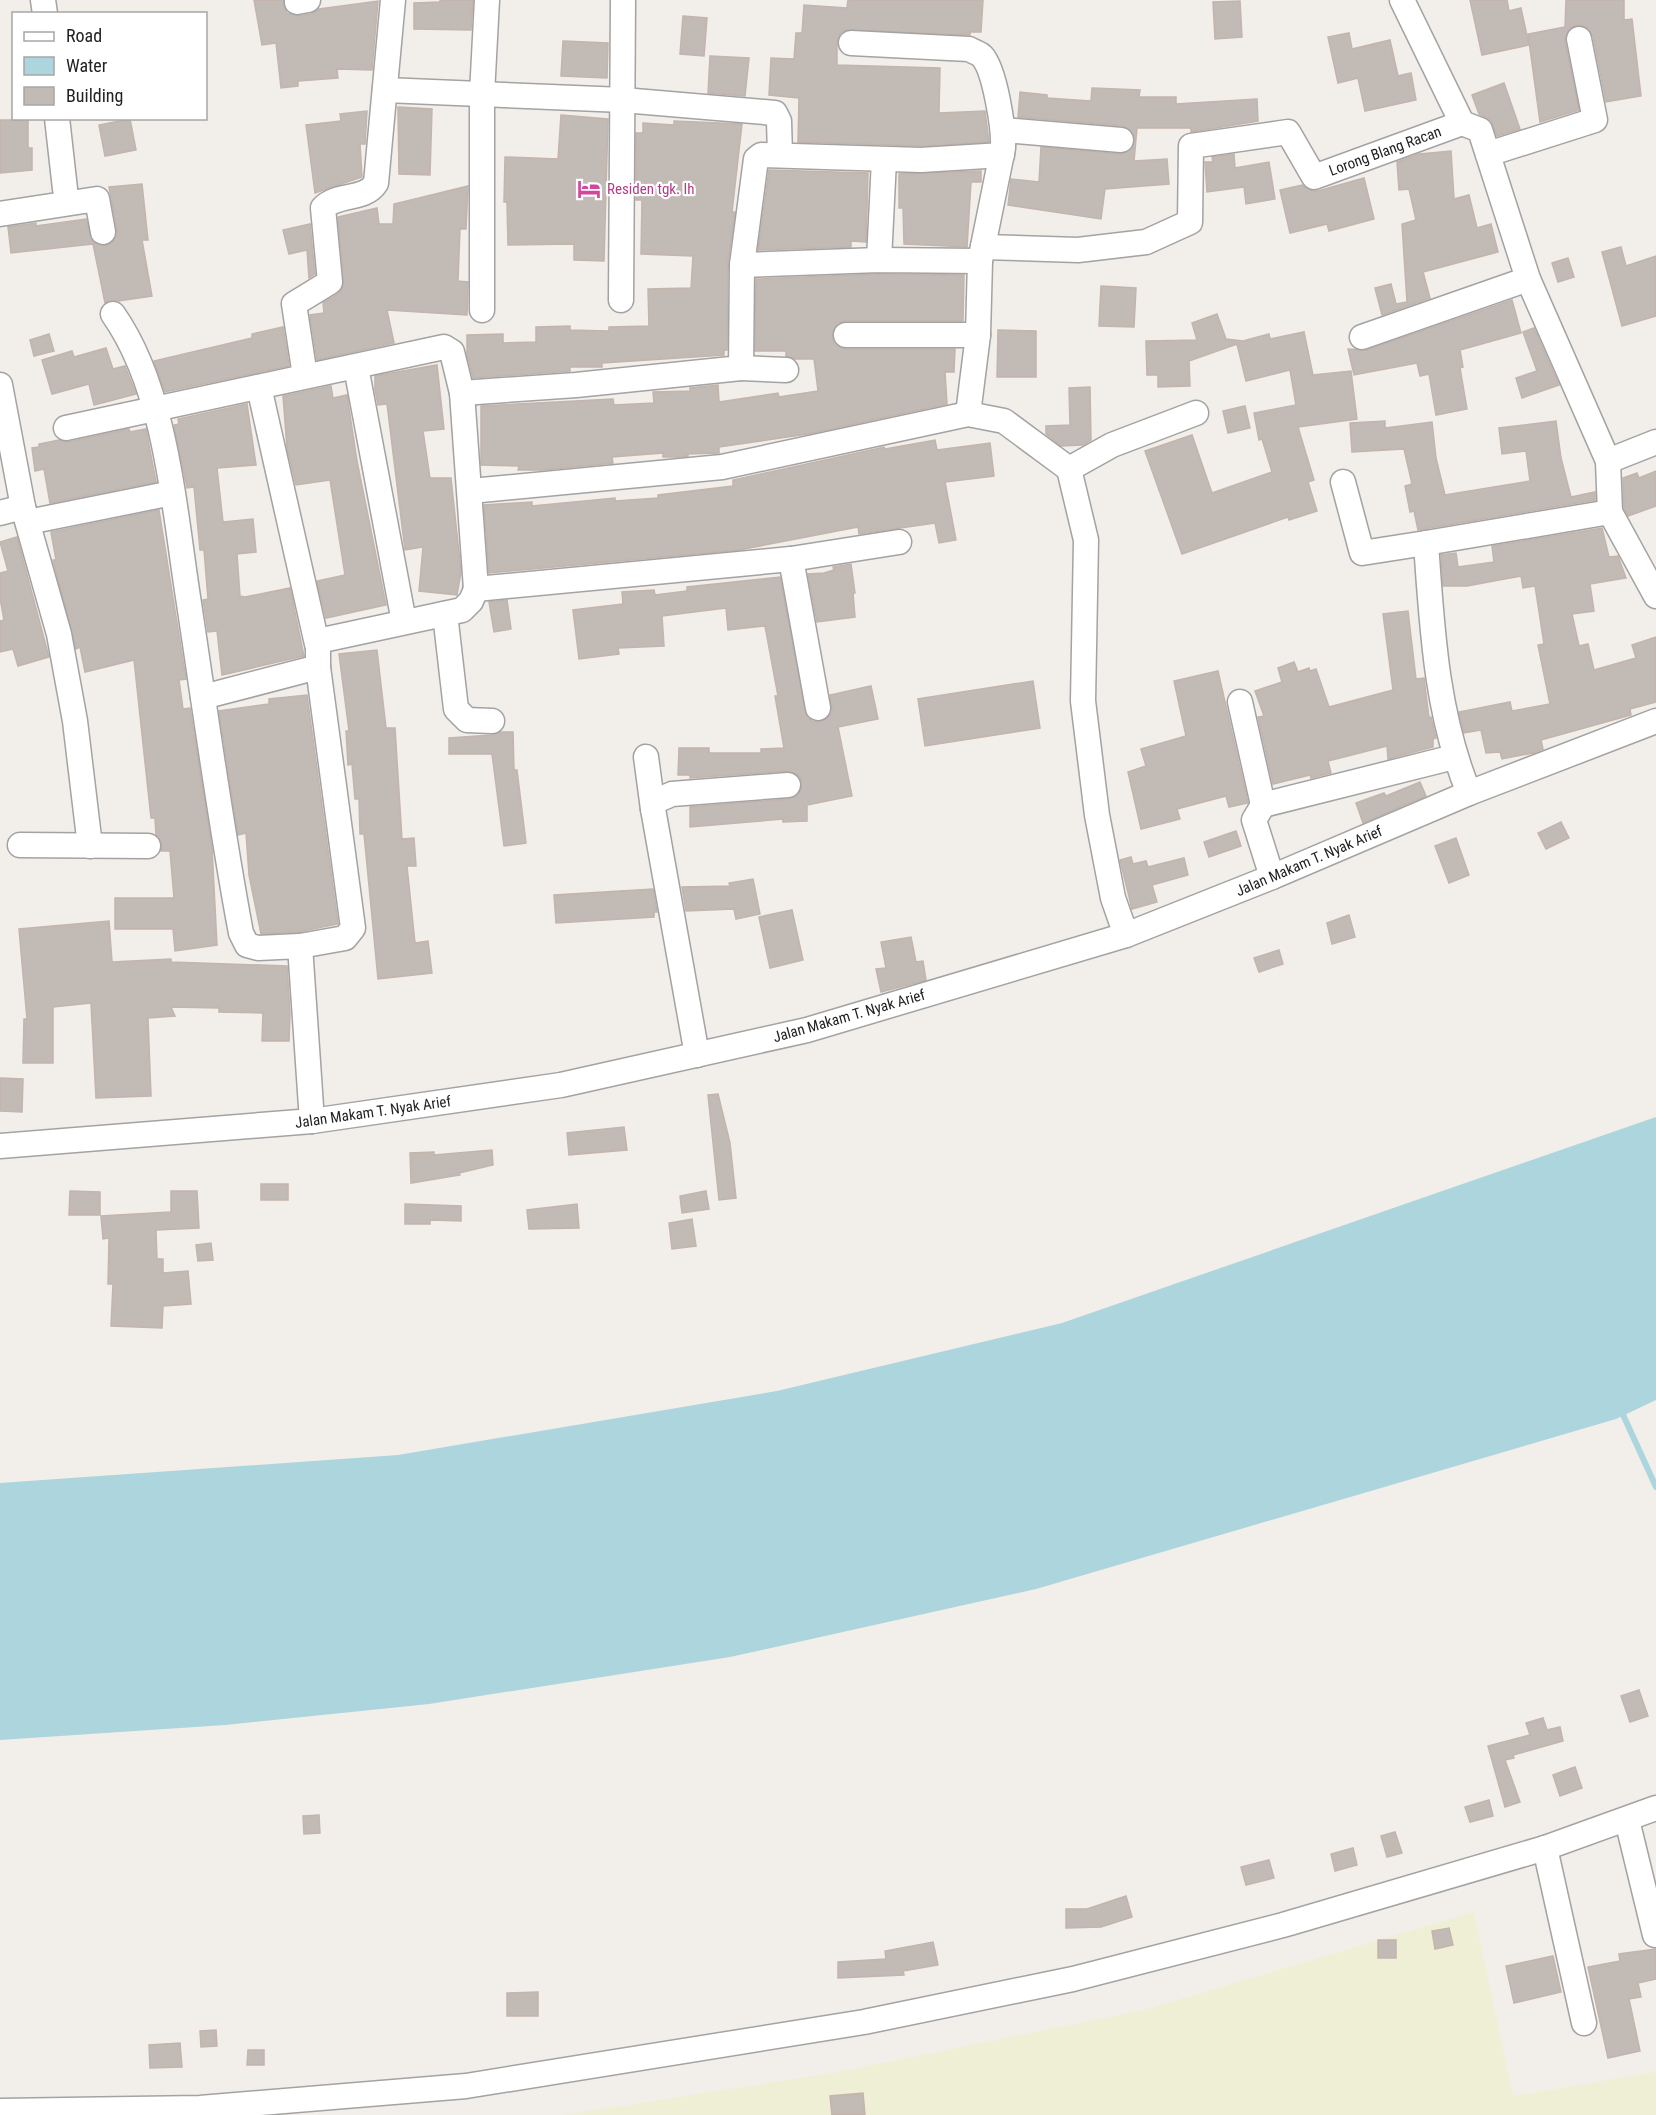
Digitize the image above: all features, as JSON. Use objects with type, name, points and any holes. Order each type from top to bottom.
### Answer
[{"type":"street","points":[[305,376],[294,304],[330,282],[323,208],[330,200],[363,193],[376,183],[393,0]]},
{"type":"street","points":[[482,310],[482,94],[487,0]]},
{"type":"street","points":[[621,300],[623,0]]},
{"type":"street","points":[[1402,0],[1462,123],[1480,130],[1528,279],[1608,461],[1610,512],[1655,593]]},
{"type":"street","points":[[1488,154],[1595,120],[1579,39]]},
{"type":"street","points":[[851,43],[969,49],[982,56],[992,80],[1004,130],[1002,155],[982,254],[978,336],[968,414]]},
{"type":"street","points":[[385,90],[623,100],[775,113],[779,121],[780,154]]},
{"type":"street","points":[[57,120],[65,189]]},
{"type":"street","name":"Lorong Blang Racan","points":[[982,254],[1078,250],[1146,242],[1190,222],[1191,146],[1288,132],[1314,177],[1462,123]]},
{"type":"street","points":[[1004,130],[1121,140]]},
{"type":"street","points":[[741,368],[742,265],[756,159],[761,155],[780,154],[884,160],[1002,155]]},
{"type":"street","points":[[879,260],[884,160]]},
{"type":"street","points":[[0,214],[97,199],[103,232]]},
{"type":"street","points":[[742,265],[982,254]]},
{"type":"street","points":[[1362,337],[1528,279]]},
{"type":"street","points":[[112,314],[125,332],[141,363],[155,410],[172,493],[241,933],[247,945],[258,948],[300,946],[345,938],[353,928],[317,656],[259,387]]},
{"type":"street","points":[[846,334],[978,336]]},
{"type":"street","points":[[66,428],[444,347],[452,352],[462,393],[471,491],[476,589],[468,606],[462,610],[445,614],[326,637],[317,656],[203,697]]},
{"type":"street","points":[[356,367],[404,622]]},
{"type":"street","points":[[462,393],[576,385],[741,368],[786,370]]},
{"type":"street","points":[[0,385],[17,514],[61,645],[75,721],[90,846]]},
{"type":"street","points":[[1069,469],[1112,445],[1196,413]]},
{"type":"street","points":[[471,491],[722,467],[968,414],[1004,421],[1069,469],[1086,540],[1083,701],[1094,792],[1113,898],[1126,935]]},
{"type":"street","points":[[1608,461],[1656,442]]},
{"type":"street","points":[[1343,482],[1362,553],[1610,512]]},
{"type":"street","points":[[17,514],[172,493]]},
{"type":"street","points":[[476,589],[790,559],[898,542]]},
{"type":"street","points":[[1426,543],[1439,689],[1454,757],[1469,793]]},
{"type":"street","points":[[790,559],[818,708]]},
{"type":"street","points":[[445,614],[456,709],[466,720],[492,721]]},
{"type":"street","points":[[1240,702],[1263,805],[1254,820],[1272,878]]},
{"type":"street","name":"Jalan Makam T. Nyak Arief","points":[[0,1146],[312,1121],[561,1085],[807,1030],[1126,935],[1272,878],[1469,793],[1656,721]]},
{"type":"street","points":[[646,757],[653,809],[697,1055]]},
{"type":"street","points":[[1263,805],[1454,757]]},
{"type":"street","points":[[653,809],[662,796],[672,794],[788,785]]},
{"type":"street","points":[[20,846],[148,846]]},
{"type":"street","points":[[300,946],[312,1121]]},
{"type":"street","points":[[0,2111],[244,2110],[466,2086],[864,2022],[1073,1980],[1283,1925],[1545,1848],[1656,1808]]},
{"type":"street","points":[[1627,1820],[1655,1935]]},
{"type":"street","points":[[1545,1848],[1584,2023]]},
{"type":"green space","points":[[1474,1912],[1513,2096],[1656,2072],[1656,2115],[564,2115],[833,2073],[1144,2010]]},
{"type":"water","points":[[1656,1117],[1656,1400],[1616,1419],[1036,1589],[730,1657],[429,1704],[225,1725],[0,1740],[0,1483],[398,1455],[777,1391],[1062,1323]]},
{"type":"building","points":[[254,0],[283,0],[287,13],[299,16],[311,14],[319,9],[378,1],[372,70],[337,69],[338,78],[298,81],[298,86],[281,88],[276,43],[262,45]]},
{"type":"building","points":[[440,0],[473,0],[471,30],[414,29],[414,3],[440,2]]},
{"type":"building","points":[[848,0],[983,0],[981,32],[970,32],[970,35],[845,30],[840,34],[837,42],[837,65],[940,68],[939,113],[985,111],[989,142],[921,146],[798,142],[799,98],[769,95],[771,58],[794,59],[796,33],[802,33],[804,5],[847,8]]},
{"type":"building","points":[[1470,0],[1507,0],[1509,11],[1521,8],[1529,45],[1482,55]]},
{"type":"building","points":[[1566,0],[1624,0],[1624,20],[1632,19],[1641,96],[1606,102],[1593,36],[1584,26],[1576,25],[1569,29],[1565,41],[1579,110],[1540,122],[1528,34],[1565,27]]},
{"type":"building","points":[[1240,1],[1242,37],[1215,39],[1213,2]]},
{"type":"building","points":[[683,16],[707,18],[704,56],[680,54]]},
{"type":"building","points":[[1349,33],[1352,49],[1390,40],[1398,76],[1411,73],[1416,100],[1365,111],[1358,78],[1338,83],[1328,37]]},
{"type":"building","points":[[563,41],[608,43],[607,78],[561,76]]},
{"type":"building","points":[[710,56],[749,58],[745,96],[708,93]]},
{"type":"building","points":[[1504,83],[1520,129],[1497,136],[1491,121],[1479,114],[1472,95]]},
{"type":"building","points":[[1092,88],[1140,90],[1139,97],[1176,97],[1176,104],[1257,99],[1258,121],[1191,132],[1191,128],[1137,128],[1134,161],[1167,159],[1169,184],[1105,189],[1101,219],[1008,205],[1011,179],[1039,182],[1041,147],[1120,154],[1132,149],[1134,135],[1123,126],[1018,117],[1020,92],[1047,95],[1047,98],[1091,101]]},
{"type":"building","points":[[398,107],[432,109],[430,175],[399,174]]},
{"type":"building","points":[[367,111],[365,144],[360,144],[362,177],[315,193],[306,125],[341,121],[340,114]]},
{"type":"building","points":[[561,115],[608,119],[604,261],[574,260],[574,244],[508,245],[507,202],[504,202],[505,157],[558,159]]},
{"type":"building","points":[[0,120],[28,120],[28,148],[32,148],[32,170],[0,173]]},
{"type":"building","points":[[130,120],[136,150],[105,156],[99,125]]},
{"type":"building","points":[[674,121],[742,124],[732,212],[735,212],[728,263],[727,350],[724,350],[724,355],[602,363],[602,367],[570,367],[570,371],[473,378],[467,354],[467,335],[503,334],[503,343],[536,342],[536,327],[570,326],[570,330],[609,331],[609,327],[649,326],[648,289],[691,288],[693,256],[641,254],[642,200],[636,200],[636,133],[643,133],[643,123],[674,125]]},
{"type":"building","points":[[1451,151],[1454,199],[1469,195],[1477,228],[1491,224],[1498,252],[1423,272],[1430,298],[1382,315],[1375,288],[1391,284],[1396,304],[1407,302],[1402,224],[1416,220],[1409,189],[1399,190],[1397,162],[1419,154]]},
{"type":"building","points":[[1234,154],[1235,168],[1269,162],[1275,199],[1246,204],[1244,187],[1207,192],[1205,162],[1213,162],[1212,157]]},
{"type":"building","points":[[769,170],[868,173],[866,242],[851,241],[851,247],[758,250]]},
{"type":"building","points":[[981,171],[981,182],[971,182],[967,247],[904,244],[903,208],[899,208],[899,174]]},
{"type":"building","points":[[1364,178],[1374,219],[1329,231],[1327,224],[1290,233],[1280,190],[1302,185],[1312,191],[1318,191]]},
{"type":"building","points":[[142,184],[148,240],[142,240],[152,296],[105,303],[93,244],[11,253],[8,227],[36,223],[36,226],[86,219],[93,242],[105,246],[112,243],[117,230],[109,187]]},
{"type":"building","points":[[468,186],[466,229],[460,229],[458,281],[468,282],[467,315],[387,310],[394,343],[317,360],[310,315],[324,313],[323,303],[338,294],[344,281],[338,217],[377,208],[379,224],[393,224],[394,204]]},
{"type":"building","points":[[310,224],[315,274],[309,278],[307,250],[289,254],[283,230]]},
{"type":"building","points":[[1621,247],[1626,266],[1656,256],[1656,316],[1622,326],[1602,252]]},
{"type":"building","points":[[1568,258],[1574,277],[1558,282],[1552,263]]},
{"type":"building","points":[[879,274],[964,275],[963,321],[846,321],[838,323],[832,334],[834,343],[846,349],[955,349],[954,372],[945,372],[947,404],[808,434],[719,447],[719,453],[688,454],[688,456],[678,457],[663,457],[663,453],[612,457],[613,463],[543,470],[518,470],[519,466],[481,465],[481,406],[613,399],[614,405],[654,403],[653,392],[690,391],[690,388],[718,385],[719,402],[778,393],[779,397],[818,391],[814,359],[795,359],[786,356],[786,351],[755,351],[756,279]]},
{"type":"building","points":[[1101,286],[1136,288],[1134,327],[1099,326]]},
{"type":"building","points":[[1512,300],[1521,333],[1460,350],[1463,367],[1460,368],[1467,409],[1436,415],[1429,374],[1420,376],[1417,363],[1354,375],[1348,349],[1367,350]]},
{"type":"building","points":[[1217,314],[1226,339],[1243,341],[1269,334],[1270,339],[1304,332],[1313,375],[1351,371],[1357,419],[1298,427],[1314,480],[1308,482],[1317,511],[1289,520],[1288,517],[1182,554],[1145,451],[1192,435],[1212,493],[1272,472],[1262,439],[1259,440],[1254,413],[1296,405],[1290,370],[1246,381],[1237,344],[1189,361],[1190,386],[1158,387],[1158,375],[1147,375],[1146,341],[1197,340],[1192,323]]},
{"type":"building","points":[[283,327],[289,366],[165,392],[154,361],[252,338],[252,334]]},
{"type":"building","points":[[1534,328],[1559,385],[1522,398],[1516,378],[1537,371],[1523,332]]},
{"type":"building","points":[[998,330],[1036,331],[1036,377],[997,377]]},
{"type":"building","points":[[49,334],[54,351],[34,356],[30,340]]},
{"type":"building","points":[[106,348],[113,369],[125,366],[136,394],[94,405],[89,384],[52,394],[42,360],[72,351],[74,357]]},
{"type":"building","points":[[437,365],[444,429],[423,431],[430,478],[451,478],[461,572],[457,595],[419,591],[423,547],[405,550],[387,404],[378,405],[375,390],[375,376]]},
{"type":"building","points":[[331,386],[333,398],[347,395],[357,461],[386,605],[326,618],[317,581],[345,575],[330,480],[296,485],[287,448],[283,396]]},
{"type":"building","points":[[1090,387],[1091,440],[1083,445],[1061,446],[1046,434],[1046,426],[1070,425],[1069,388]]},
{"type":"building","points":[[247,404],[256,465],[217,468],[223,522],[253,519],[256,552],[237,554],[240,596],[290,588],[304,656],[222,675],[217,631],[208,632],[203,600],[208,599],[204,550],[200,550],[194,487],[187,488],[174,425],[179,424],[178,419]]},
{"type":"building","points":[[1245,406],[1250,428],[1228,433],[1223,411]]},
{"type":"building","points":[[1385,421],[1385,428],[1432,422],[1436,458],[1445,495],[1530,481],[1526,451],[1502,454],[1499,428],[1556,421],[1561,458],[1571,497],[1595,492],[1595,500],[1418,530],[1414,511],[1410,512],[1405,486],[1412,484],[1404,449],[1352,452],[1350,423]]},
{"type":"building","points":[[129,429],[130,432],[146,429],[156,482],[50,503],[44,469],[35,471],[32,448],[39,447],[39,444],[59,440],[69,442]]},
{"type":"building","points":[[935,440],[937,450],[990,443],[994,476],[945,482],[956,540],[939,543],[935,523],[859,534],[858,527],[739,550],[489,573],[484,505],[532,502],[532,506],[615,498],[615,501],[658,498],[658,495],[733,486],[733,480],[884,447],[885,449]]},
{"type":"building","points":[[1656,471],[1656,506],[1628,516],[1624,508],[1623,478],[1637,473],[1639,478]]},
{"type":"building","points":[[159,510],[186,679],[179,680],[183,709],[190,708],[212,848],[217,945],[175,951],[173,929],[115,929],[115,898],[174,898],[170,851],[161,851],[162,846],[156,835],[155,818],[151,818],[134,660],[85,672],[80,647],[76,649],[53,560],[56,560],[51,532]]},
{"type":"building","points":[[1602,528],[1609,557],[1618,556],[1626,578],[1590,584],[1594,611],[1572,614],[1579,646],[1588,644],[1594,670],[1636,658],[1632,645],[1656,637],[1656,702],[1630,709],[1631,715],[1541,740],[1543,749],[1533,753],[1502,759],[1500,752],[1486,753],[1481,730],[1464,733],[1459,712],[1510,702],[1512,711],[1550,704],[1538,645],[1544,644],[1535,586],[1523,588],[1521,576],[1467,586],[1443,586],[1441,555],[1456,553],[1458,567],[1494,562],[1492,546]]},
{"type":"building","points":[[17,537],[49,657],[18,666],[13,649],[0,652],[0,621],[4,620],[0,598],[0,573],[8,571],[0,542]]},
{"type":"building","points":[[851,564],[855,593],[853,593],[855,617],[817,622],[808,574],[824,573],[834,570],[833,567]]},
{"type":"building","points":[[780,577],[807,717],[814,722],[827,719],[832,712],[830,695],[871,686],[878,719],[838,727],[852,796],[807,805],[807,821],[783,822],[783,819],[690,827],[690,807],[789,799],[801,791],[800,777],[787,771],[690,778],[690,775],[678,775],[679,748],[709,748],[709,753],[761,753],[761,749],[784,748],[775,696],[778,696],[765,626],[728,630],[726,608],[662,616],[664,646],[618,648],[619,654],[579,659],[573,610],[623,604],[622,592],[654,590],[655,595],[687,591],[687,587]]},
{"type":"building","points":[[507,600],[511,629],[494,632],[489,602]]},
{"type":"building","points":[[1408,611],[1416,679],[1424,678],[1429,718],[1431,717],[1436,738],[1433,739],[1433,747],[1388,759],[1387,746],[1328,761],[1331,773],[1311,778],[1310,775],[1273,784],[1258,717],[1264,716],[1255,691],[1282,682],[1278,668],[1294,662],[1298,672],[1309,668],[1310,671],[1316,669],[1329,707],[1393,690],[1383,614]]},
{"type":"building","points":[[377,650],[386,728],[395,728],[402,839],[414,838],[416,866],[407,866],[415,943],[428,941],[432,973],[378,979],[364,834],[360,834],[359,799],[355,799],[352,764],[348,765],[346,731],[349,731],[339,654]]},
{"type":"building","points":[[1218,671],[1248,803],[1229,807],[1226,796],[1177,809],[1180,819],[1141,829],[1128,772],[1146,766],[1141,749],[1186,736],[1174,681]]},
{"type":"building","points":[[1033,681],[1040,728],[925,746],[918,699]]},
{"type":"building","points":[[307,695],[338,924],[298,932],[261,934],[249,875],[246,833],[238,835],[219,711],[269,704],[269,699]]},
{"type":"building","points":[[500,732],[513,732],[514,770],[517,770],[526,843],[504,846],[492,754],[449,754],[449,738],[492,735]]},
{"type":"building","points":[[1420,782],[1426,796],[1363,823],[1356,803],[1384,793],[1386,796]]},
{"type":"building","points":[[1561,822],[1569,838],[1546,849],[1538,833]]},
{"type":"building","points":[[1236,831],[1241,846],[1209,857],[1204,842]]},
{"type":"building","points":[[1456,838],[1469,875],[1449,883],[1435,846]]},
{"type":"building","points":[[1131,857],[1133,864],[1146,861],[1148,867],[1184,858],[1188,875],[1152,885],[1157,902],[1132,909],[1120,860]]},
{"type":"building","points":[[753,879],[760,914],[736,919],[734,909],[686,911],[682,887],[730,886],[729,883]]},
{"type":"building","points":[[653,889],[657,912],[654,912],[654,917],[556,923],[554,895]]},
{"type":"building","points":[[792,910],[803,960],[770,968],[759,917]]},
{"type":"building","points":[[1349,915],[1355,937],[1332,944],[1327,923]]},
{"type":"building","points":[[109,921],[112,962],[171,959],[171,962],[287,966],[289,1041],[262,1041],[263,1013],[219,1012],[219,1008],[171,1007],[175,1016],[148,1018],[151,1096],[96,1098],[91,1003],[53,1007],[53,1063],[23,1063],[24,1019],[27,1019],[19,929]]},
{"type":"building","points":[[911,937],[916,962],[923,961],[926,980],[881,992],[876,969],[886,968],[881,942]]},
{"type":"building","points":[[1279,950],[1283,964],[1259,972],[1254,958]]},
{"type":"building","points":[[0,1078],[23,1079],[22,1112],[0,1111]]},
{"type":"building","points":[[718,1094],[730,1143],[736,1198],[719,1200],[708,1095]]},
{"type":"building","points":[[624,1127],[627,1150],[569,1155],[567,1133]]},
{"type":"building","points":[[492,1150],[493,1165],[459,1173],[460,1175],[411,1183],[410,1153],[434,1152],[434,1155]]},
{"type":"building","points":[[261,1184],[288,1184],[288,1200],[261,1200]]},
{"type":"building","points":[[70,1191],[100,1192],[100,1215],[69,1215]]},
{"type":"building","points":[[171,1191],[197,1191],[199,1228],[156,1230],[157,1259],[163,1259],[163,1273],[188,1271],[191,1304],[163,1306],[162,1328],[111,1326],[113,1284],[108,1284],[109,1238],[103,1239],[101,1216],[171,1212]]},
{"type":"building","points":[[706,1191],[709,1209],[682,1213],[680,1196]]},
{"type":"building","points":[[405,1204],[461,1206],[461,1221],[430,1220],[430,1224],[405,1224]]},
{"type":"building","points":[[577,1204],[579,1228],[529,1229],[527,1210]]},
{"type":"building","points":[[692,1219],[696,1246],[672,1249],[669,1223]]},
{"type":"building","points":[[211,1243],[213,1260],[198,1261],[196,1245]]},
{"type":"building","points":[[1639,1690],[1648,1716],[1630,1722],[1621,1696]]},
{"type":"building","points":[[1543,1718],[1547,1730],[1560,1727],[1563,1741],[1513,1755],[1514,1758],[1505,1760],[1520,1802],[1505,1807],[1488,1746],[1530,1735],[1526,1723]]},
{"type":"building","points":[[1575,1767],[1582,1788],[1560,1796],[1553,1775]]},
{"type":"building","points":[[1489,1800],[1493,1816],[1470,1822],[1465,1807]]},
{"type":"building","points":[[319,1815],[320,1833],[304,1834],[303,1816]]},
{"type":"building","points":[[1395,1832],[1402,1853],[1387,1857],[1381,1836]]},
{"type":"building","points":[[1353,1848],[1357,1865],[1335,1871],[1331,1854]]},
{"type":"building","points":[[1269,1860],[1274,1878],[1246,1885],[1241,1867]]},
{"type":"building","points":[[1126,1896],[1132,1917],[1101,1927],[1066,1928],[1066,1909],[1087,1909]]},
{"type":"building","points":[[1449,1928],[1453,1945],[1435,1949],[1432,1931]]},
{"type":"building","points":[[1378,1940],[1396,1940],[1396,1958],[1378,1958]]},
{"type":"building","points":[[933,1942],[938,1965],[903,1971],[904,1975],[838,1978],[838,1962],[886,1959],[885,1951]]},
{"type":"building","points":[[1656,1949],[1656,1979],[1638,1983],[1641,1997],[1629,1999],[1640,2051],[1608,2058],[1588,1967],[1620,1961],[1619,1954]]},
{"type":"building","points":[[1553,1956],[1561,1992],[1514,2003],[1506,1966]]},
{"type":"building","points":[[538,1992],[538,2016],[507,2016],[507,1993]]},
{"type":"building","points":[[216,2030],[217,2046],[201,2047],[200,2031]]},
{"type":"building","points":[[180,2043],[182,2067],[150,2068],[149,2045]]},
{"type":"building","points":[[248,2050],[264,2050],[264,2065],[247,2065]]},
{"type":"building","points":[[863,2093],[865,2115],[832,2115],[830,2096]]},
{"type":"waterway","points":[[1620,1408],[1656,1487]]},
{"type":"place","name":"Residen tgk. Ih","points":[[589,189]]}]
